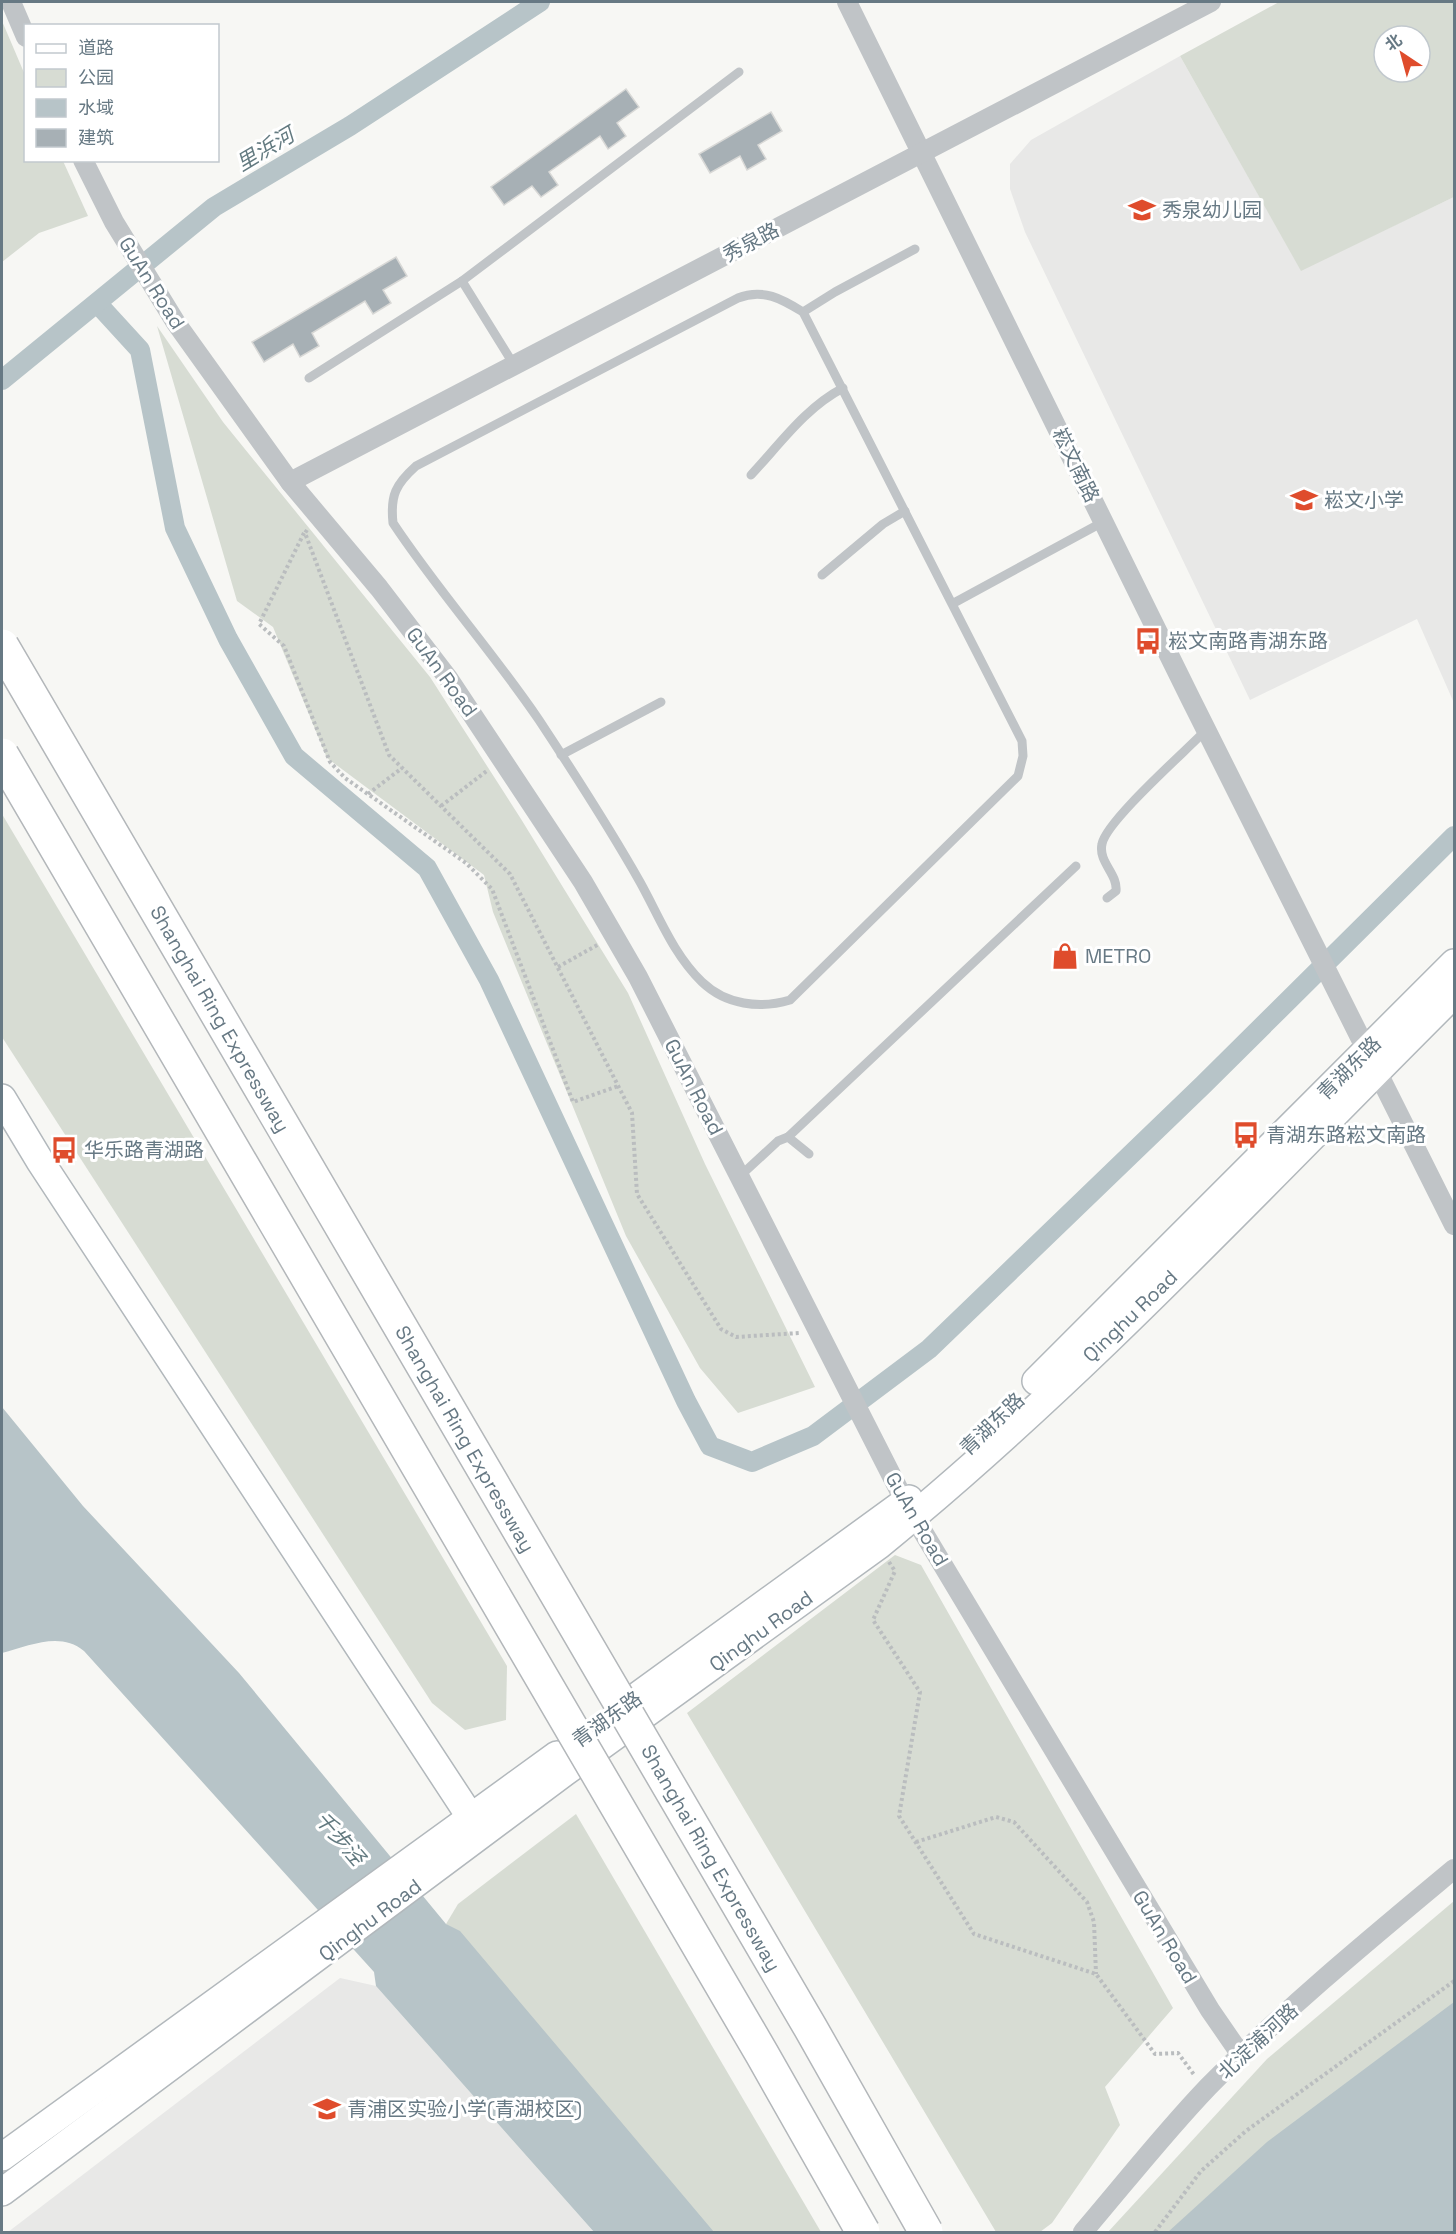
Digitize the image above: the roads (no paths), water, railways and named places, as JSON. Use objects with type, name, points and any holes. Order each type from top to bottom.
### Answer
[{"type":"highway","name":"Shanghai Ring Expressway","points":[[2,646],[810,2027],[926,2232]]},
{"type":"highway","points":[[2,755],[756,2044],[863,2232]]},
{"type":"main road","name":"青湖东路","points":[[477,1826],[909,1510],[975,1442],[1372,1061],[1455,963]]},
{"type":"main road","points":[[1372,1061],[1455,994]]},
{"type":"main road","points":[[2,1098],[40,1161],[477,1826],[418,1856],[332,1934]]},
{"type":"main road","name":"Qinghu Road","points":[[2,2157],[332,1934],[409,1890],[477,1826],[879,1545],[909,1510]]},
{"type":"main road","name":"Qinghu Road","points":[[2,2192],[332,1934]]},
{"type":"street","points":[[11,2],[24,32]]},
{"type":"street","name":"崧文南路","points":[[847,2],[1208,729],[1303,929],[1455,1225]]},
{"type":"street","name":"秀泉路","points":[[290,482],[1211,2]]},
{"type":"street","name":"GuAn Road","points":[[84,162],[114,222],[176,323],[290,482],[379,588],[448,678],[503,759],[614,935],[638,977],[909,1510],[1203,2000],[1241,2055]]},
{"type":"street","name":"北淀浦河路","points":[[1083,2232],[1206,2090],[1241,2055],[1357,1950],[1455,1869]]},
{"type":"lane","points":[[309,378],[462,281],[739,72]]},
{"type":"lane","points":[[803,312],[915,249]]},
{"type":"lane","points":[[462,281],[514,366]]},
{"type":"lane","points":[[751,293],[769,294],[803,312],[1022,741],[1023,756],[1018,776],[790,1000],[771,1006],[748,1006],[703,984],[666,934],[635,874],[561,755],[503,670],[393,523],[391,503],[400,480],[416,466],[738,298],[751,293]]},
{"type":"lane","points":[[751,475],[809,411],[843,388]]},
{"type":"lane","points":[[822,575],[883,524],[905,511]]},
{"type":"lane","points":[[952,604],[1104,521]]},
{"type":"lane","points":[[561,755],[661,702]]},
{"type":"lane","points":[[1107,898],[1116,891],[1116,885],[1103,859],[1101,847],[1104,837],[1118,818],[1208,729]]},
{"type":"lane","points":[[739,1177],[778,1141],[789,1137],[1076,866]]},
{"type":"lane","points":[[789,1137],[808,1154]]},
{"type":"water","name":"千步泾","points":[[2,1407],[83,1506],[239,1673],[446,1924],[460,1931],[714,2232],[594,2232],[376,1986],[374,1972],[84,1651],[75,1645],[55,1641],[33,1644],[2,1653]]},
{"type":"water","points":[[1454,2002],[1454,2232],[1168,2232],[1267,2142]]},
{"type":"waterway","name":"里浜河","points":[[2,380],[214,207],[350,126],[540,2]]},
{"type":"waterway","points":[[97,303],[140,350],[175,528],[228,639],[294,756],[427,868],[489,980],[686,1401],[710,1446],[752,1462],[813,1436],[929,1349],[1203,1085],[1454,836]]},
{"type":"place","name":"秀泉幼儿园","points":[[1142,210]]},
{"type":"place","name":"崧文小学","points":[[1304,500]]},
{"type":"place","name":"崧文南路青湖东路","points":[[1148,641]]},
{"type":"place","name":"METRO","points":[[1065,956]]},
{"type":"place","name":"青湖东路崧文南路","points":[[1246,1135]]},
{"type":"place","name":"华乐路青湖路","points":[[64,1150]]},
{"type":"place","name":"青浦区实验小学(青湖校区)","points":[[327,2109]]}]
